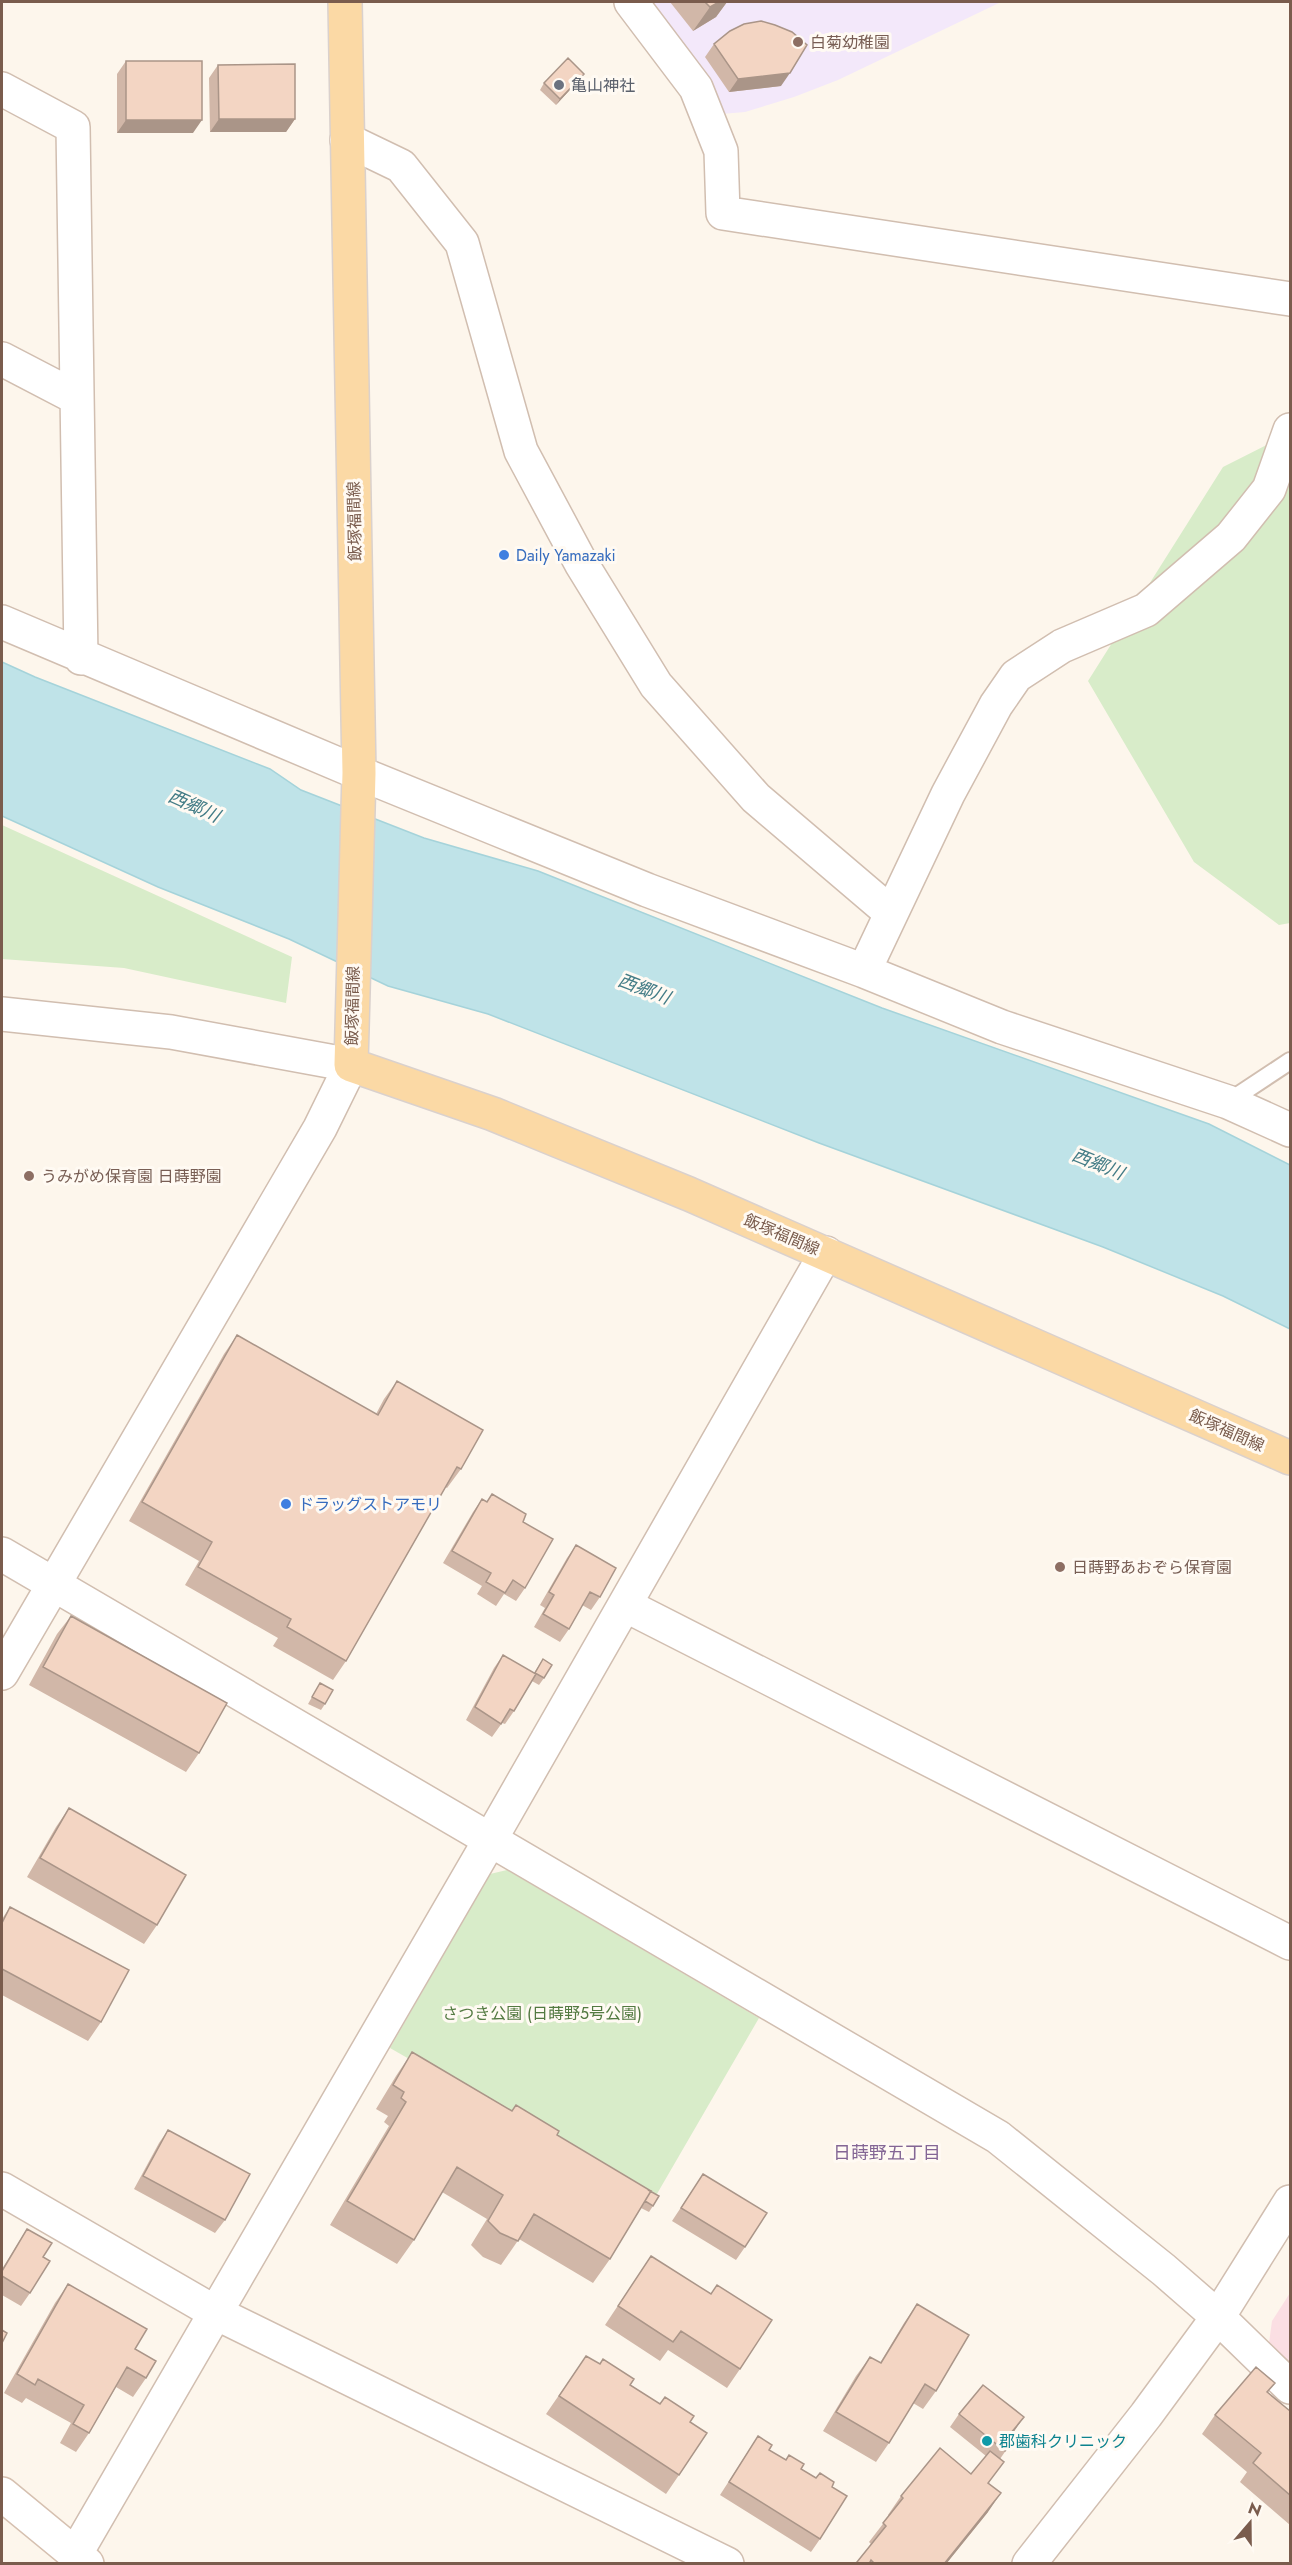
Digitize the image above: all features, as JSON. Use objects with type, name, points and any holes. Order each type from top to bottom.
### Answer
[{"type":"main road","name":"飯塚福間線","points":[[345,2],[358,788],[351,1065],[494,1113],[826,1253],[1290,1458]]},
{"type":"street","points":[[631,2],[696,88],[721,151],[723,213],[1290,299]]},
{"type":"street","points":[[2,89],[73,127],[81,658]]},
{"type":"street","points":[[347,140],[401,166],[462,243],[487,323],[521,451],[581,563],[657,685],[756,798],[891,913]]},
{"type":"street","points":[[2,359],[77,398]]},
{"type":"street","points":[[864,970],[948,794],[996,705],[1016,676],[1062,646],[1146,610],[1231,537],[1269,489],[1290,430]]},
{"type":"street","points":[[2,622],[358,788],[647,890],[864,970],[1002,1027],[1228,1102],[1290,1130]]},
{"type":"street","points":[[2,1014],[171,1032],[351,1065],[320,1128],[52,1583],[2,1673]]},
{"type":"street","points":[[2,2494],[82,2558],[216,2313],[826,1253]]},
{"type":"street","points":[[2,1554],[998,2137],[1164,2270],[1218,2317],[1290,2387]]},
{"type":"street","points":[[625,1605],[1290,1943]]},
{"type":"street","points":[[2,2189],[216,2313],[727,2564]]},
{"type":"street","points":[[1029,2564],[1146,2415],[1218,2317],[1290,2202]]},
{"type":"lane","points":[[1228,1102],[1290,1061]]},
{"type":"shaded area","name":"白菊幼稚園","points":[[648,2],[999,3],[838,80],[745,112],[721,114]]},
{"type":"shaded area","points":[[1290,2293],[1290,2364],[1269,2343],[1272,2321]]},
{"type":"green space","points":[[1290,433],[1290,923],[1279,925],[1194,862],[1088,681],[1223,467]]},
{"type":"green space","points":[[2,825],[292,957],[286,1003],[124,968],[2,959]]},
{"type":"green space","name":"さつき公園 (日蒔野5号公園)","points":[[507,1870],[759,2018],[654,2199],[390,2048],[490,1874]]},
{"type":"water","name":"西郷川","points":[[2,662],[270,769],[301,790],[424,838],[538,871],[882,1008],[1209,1124],[1290,1165],[1290,1329],[1223,1296],[1103,1247],[819,1143],[488,1014],[388,986],[289,939],[158,887],[2,816]]},
{"type":"building","points":[[705,2],[719,2],[710,7]]},
{"type":"building","points":[[761,21],[792,32],[807,45],[790,73],[738,79],[714,44],[730,31],[744,24]]},
{"type":"building","name":"亀山神社","points":[[568,58],[584,74],[560,99],[544,83]]},
{"type":"building","points":[[126,61],[202,61],[202,120],[126,120]]},
{"type":"building","points":[[295,64],[295,119],[219,119],[218,65]]},
{"type":"building","name":"ドラッグストアモリ","points":[[237,1335],[378,1415],[397,1381],[483,1430],[461,1469],[457,1467],[346,1661],[287,1627],[291,1619],[198,1567],[212,1542],[142,1502]]},
{"type":"building","points":[[492,1494],[526,1514],[523,1522],[553,1539],[525,1588],[513,1580],[505,1593],[486,1582],[491,1573],[452,1551],[482,1499],[487,1502]]},
{"type":"building","points":[[576,1545],[616,1568],[600,1597],[590,1592],[569,1629],[543,1614],[554,1595],[549,1592]]},
{"type":"building","points":[[71,1616],[227,1703],[199,1753],[43,1667]]},
{"type":"building","points":[[503,1655],[536,1674],[514,1711],[510,1709],[501,1724],[475,1707]]},
{"type":"building","points":[[543,1659],[552,1665],[544,1678],[535,1673]]},
{"type":"building","points":[[320,1683],[333,1690],[325,1704],[312,1697]]},
{"type":"building","points":[[69,1808],[186,1875],[157,1925],[40,1858]]},
{"type":"building","points":[[10,1907],[129,1970],[101,2022],[2,1969],[2,1923]]},
{"type":"building","points":[[412,2052],[512,2111],[516,2105],[559,2131],[557,2135],[651,2191],[610,2259],[534,2214],[518,2241],[500,2233],[488,2221],[503,2195],[457,2167],[414,2240],[347,2201],[406,2102],[401,2098],[404,2092],[393,2085]]},
{"type":"building","points":[[168,2130],[250,2174],[225,2220],[143,2176]]},
{"type":"building","points":[[703,2174],[767,2213],[745,2247],[681,2208]]},
{"type":"building","points":[[651,2191],[659,2196],[653,2206],[645,2201]]},
{"type":"building","points":[[27,2229],[52,2243],[43,2257],[50,2261],[30,2293],[2,2276],[2,2271]]},
{"type":"building","points":[[651,2256],[711,2294],[717,2285],[772,2320],[740,2369],[681,2331],[673,2342],[618,2306]]},
{"type":"building","points":[[68,2284],[147,2329],[135,2349],[156,2361],[146,2378],[127,2367],[89,2433],[73,2424],[84,2405],[38,2379],[35,2385],[17,2374]]},
{"type":"building","points":[[917,2304],[969,2335],[936,2391],[925,2384],[889,2443],[836,2412],[870,2357],[881,2363]]},
{"type":"building","points":[[2,2330],[7,2333],[2,2343]]},
{"type":"building","points":[[586,2356],[600,2364],[603,2359],[634,2379],[630,2385],[660,2404],[665,2397],[694,2416],[690,2422],[707,2433],[679,2475],[559,2396]]},
{"type":"building","points":[[1256,2367],[1275,2383],[1267,2392],[1290,2411],[1290,2495],[1253,2463],[1261,2453],[1215,2415]]},
{"type":"building","points":[[983,2385],[1024,2417],[1006,2439],[1011,2443],[1005,2451],[959,2414]]},
{"type":"building","points":[[758,2436],[772,2445],[769,2450],[786,2460],[789,2455],[804,2464],[801,2469],[816,2478],[820,2473],[834,2482],[832,2487],[847,2496],[820,2539],[729,2482]]},
{"type":"building","points":[[940,2448],[971,2474],[990,2451],[1004,2462],[988,2483],[1001,2493],[944,2564],[875,2564],[871,2560],[869,2564],[859,2564],[857,2562],[886,2526],[883,2523],[903,2498],[901,2496]]},
{"type":"place","name":"白菊幼稚園","points":[[798,42]]},
{"type":"place","name":"亀山神社","points":[[559,85]]},
{"type":"place","name":"Daily Yamazaki","points":[[504,555]]},
{"type":"place","name":"うみがめ保育園 日蒔野園","points":[[29,1176]]},
{"type":"place","name":"ドラッグストアモリ","points":[[286,1504]]},
{"type":"place","name":"日蒔野あおぞら保育園","points":[[1060,1567]]},
{"type":"place","name":"郡歯科クリニック","points":[[987,2441]]},
{"type":"district","name":"日蒔野五丁目","points":[[887,2153]]}]
